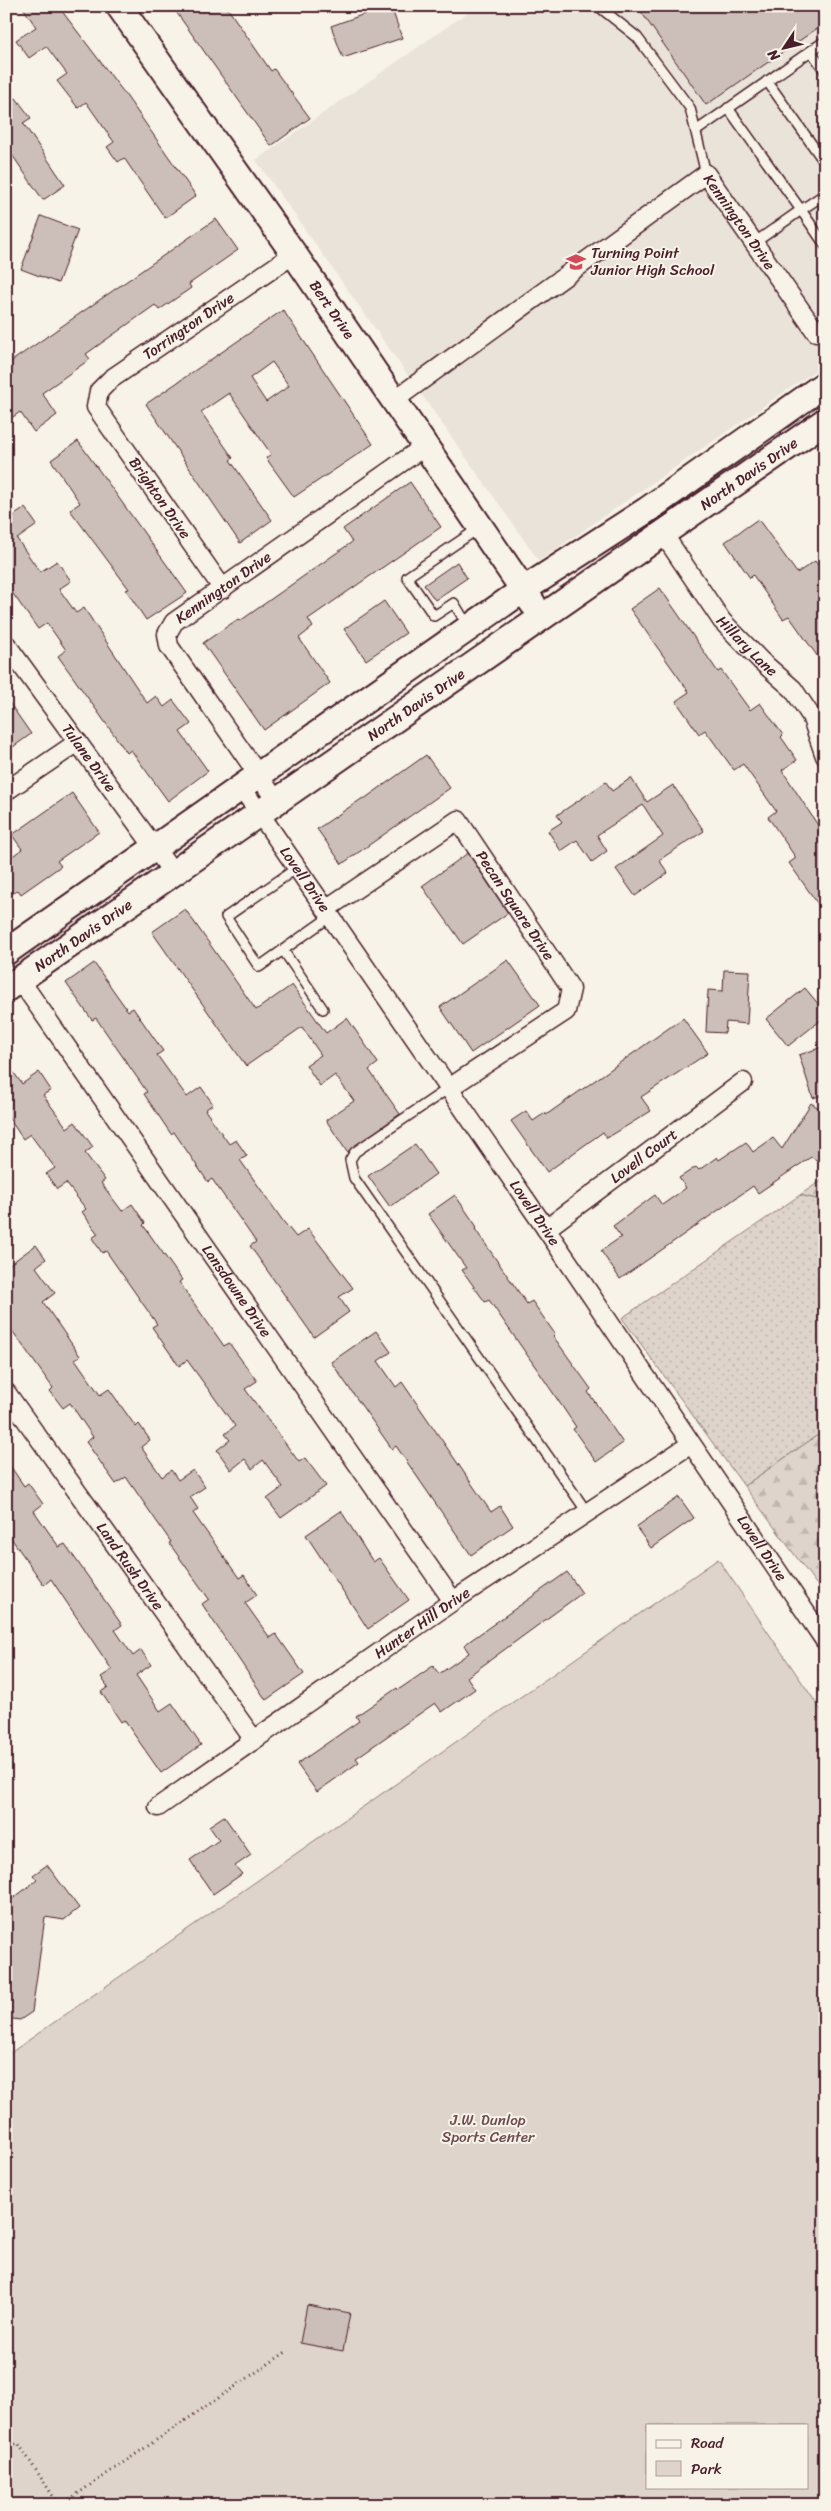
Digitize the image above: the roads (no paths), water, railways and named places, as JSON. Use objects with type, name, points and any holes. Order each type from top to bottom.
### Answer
[{"type":"street","name":"Bert Drive","points":[[119,6],[294,254],[479,528],[542,617]]},
{"type":"street","name":"Kennington Drive","points":[[393,401],[706,174],[816,332],[825,326]]},
{"type":"street","name":"Torrington Drive","points":[[96,407],[100,391],[112,379],[294,254]]},
{"type":"street","name":"North Davis Drive","points":[[6,952],[523,590],[647,510],[825,384]]},
{"type":"street","name":"Brighton Drive","points":[[96,407],[223,588]]},
{"type":"street","name":"North Davis Drive","points":[[13,984],[825,421]]},
{"type":"street","name":"Kennington Drive","points":[[251,782],[169,646],[166,634],[174,622],[425,446]]},
{"type":"street","name":"Hillary Lane","points":[[664,534],[722,621],[761,662],[792,689],[811,716],[825,756]]},
{"type":"street","name":"Tulane Drive","points":[[6,644],[173,873]]},
{"type":"street","points":[[6,791],[78,742]]},
{"type":"street","name":"Lovell Drive","points":[[251,782],[269,808],[297,868],[546,1229],[825,1641]]},
{"type":"street","name":"Pecan Square Drive","points":[[329,913],[458,820],[571,990],[566,1011],[449,1088]]},
{"type":"street","name":"Lansdowne Drive","points":[[13,984],[453,1601]]},
{"type":"street","name":"Lovell Court","points":[[546,1229],[744,1082]]},
{"type":"street","name":"Land Rush Drive","points":[[6,1392],[254,1740]]},
{"type":"street","name":"Hunter Hill Drive","points":[[158,1807],[453,1601],[691,1444]]},
{"type":"lane","points":[[598,6],[637,37],[690,108],[706,174]]},
{"type":"lane","points":[[696,131],[825,41]]},
{"type":"lane","points":[[811,51],[825,71]]},
{"type":"lane","points":[[767,81],[825,163]]},
{"type":"lane","points":[[728,108],[825,245]]},
{"type":"lane","points":[[754,243],[825,194]]},
{"type":"lane","points":[[470,628],[454,603],[434,616],[407,577],[479,528]]},
{"type":"lane","points":[[297,868],[226,917],[259,966],[283,950],[329,913]]},
{"type":"lane","points":[[283,950],[323,1009]]},
{"type":"lane","points":[[449,1088],[355,1152],[350,1160],[354,1178],[587,1512]]},
{"type":"place","name":"Turning Point Junior High School","points":[[576,262]]},
{"type":"park label","name":"J.W. Dunlop Sports Center","points":[[488,2128]]}]
